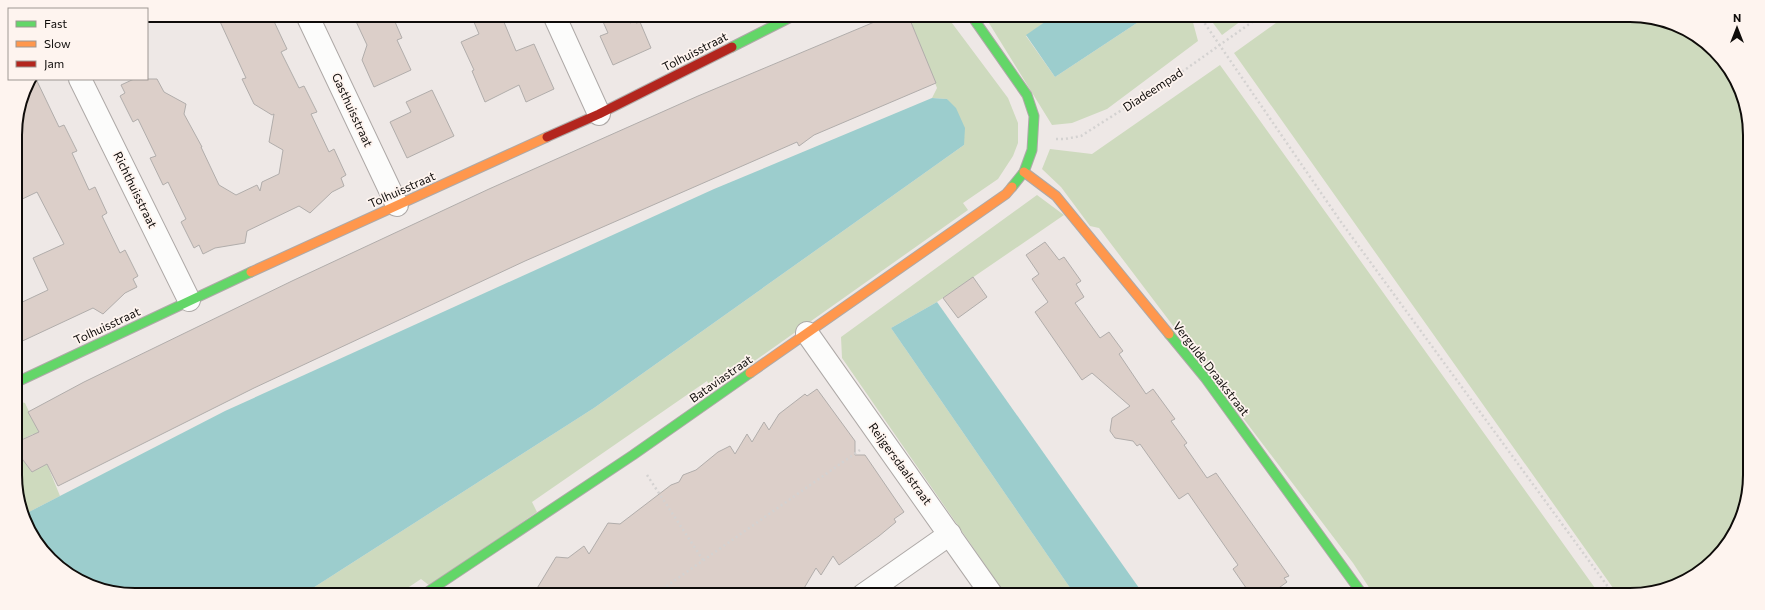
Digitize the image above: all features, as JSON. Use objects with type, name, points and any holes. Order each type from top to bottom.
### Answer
[{"type":"street","name":"Gasthuisstraat","points":[[310,22],[397,205]]},
{"type":"street","points":[[557,22],[599,114]]},
{"type":"street","name":"Tolhuisstraat","points":[[22,380],[189,300],[599,114],[781,22]]},
{"type":"street","points":[[976,22],[1027,95],[1034,116],[1032,150],[1024,172]]},
{"type":"street","name":"Richthuisstraat","points":[[80,80],[189,300]]},
{"type":"street","name":"Bataviastraat","points":[[434,588],[633,455],[1006,194],[1024,172]]},
{"type":"street","name":"Vergulde Draakstraat","points":[[1024,172],[1056,196],[1206,380],[1358,588]]},
{"type":"street","name":"Reijgersdaalstraat","points":[[807,333],[987,588]]},
{"type":"street","points":[[874,588],[950,534]]},
{"type":"path","points":[[1204,22],[1341,222],[1609,588]]},
{"type":"path","name":"Diadeempad","points":[[1034,134],[1048,138],[1065,139],[1081,136],[1220,45],[1252,22]]},
{"type":"path","points":[[664,588],[880,436]]},
{"type":"path","points":[[633,455],[703,560]]},
{"type":"green space","points":[[911,22],[951,22],[1008,98],[1018,123],[1018,143],[1013,156],[998,179],[963,203],[968,210],[712,391],[707,381],[532,502],[537,512],[430,586],[421,579],[408,588],[313,588],[594,408],[964,145],[947,99],[932,98],[937,88]]},
{"type":"green space","points":[[988,22],[1045,22],[1026,36],[1055,77],[1138,22],[1193,22],[1198,41],[1107,109],[1072,123],[1052,125]]},
{"type":"green space","points":[[1212,22],[1240,22],[1222,35]]},
{"type":"green space","points":[[1277,22],[1630,22],[1659,26],[1680,34],[1693,41],[1715,61],[1724,72],[1731,85],[1737,99],[1742,120],[1743,475],[1742,490],[1737,511],[1724,538],[1710,555],[1699,565],[1686,573],[1666,582],[1637,588],[1613,588],[1234,53]]},
{"type":"green space","points":[[1220,65],[1595,588],[1369,588],[1353,563],[1099,228],[1090,226],[1061,187],[1042,169],[1050,149],[1092,154]]},
{"type":"green space","points":[[1037,195],[1064,215],[937,302],[891,328],[1070,588],[1001,588],[842,358],[841,337]]},
{"type":"green space","points":[[22,402],[25,403],[40,435],[33,434],[22,440]]},
{"type":"green space","points":[[22,459],[32,472],[47,464],[60,496],[29,512],[23,490]]},
{"type":"water","points":[[1045,22],[1138,22],[1055,77],[1026,35]]},
{"type":"water","points":[[932,98],[947,99],[956,108],[965,128],[964,145],[594,408],[313,588],[135,588],[106,584],[79,573],[66,565],[45,544],[34,525],[29,512],[225,411],[714,189]]},
{"type":"water","points":[[937,302],[1139,588],[1070,588],[891,328]]},
{"type":"building","points":[[220,22],[274,22],[287,49],[281,52],[299,88],[304,86],[317,112],[311,114],[329,152],[334,149],[346,175],[341,178],[344,186],[332,192],[310,213],[299,206],[247,231],[245,243],[215,248],[203,254],[199,245],[194,248],[181,222],[186,219],[168,182],[163,185],[150,158],[156,156],[138,119],[133,122],[120,96],[125,93],[121,85],[132,80],[157,79],[164,92],[186,104],[184,114],[202,147],[219,185],[236,195],[257,185],[260,191],[262,182],[279,174],[283,150],[269,142],[274,114],[272,115],[254,104],[242,79],[246,78]]},
{"type":"building","points":[[356,22],[395,22],[402,38],[397,40],[411,70],[374,87],[362,60],[367,45]]},
{"type":"building","points":[[474,22],[504,22],[516,51],[534,44],[554,89],[526,102],[519,85],[485,102],[472,71],[474,70],[461,42],[479,34]]},
{"type":"building","points":[[603,22],[640,22],[651,48],[613,65],[600,36],[608,33]]},
{"type":"building","points":[[874,22],[911,22],[936,83],[814,135],[799,146],[797,142],[525,261],[254,388],[58,486],[47,464],[32,472],[22,459],[22,440],[39,432],[28,412],[84,382],[292,281],[489,189],[698,96]]},
{"type":"building","points":[[36,80],[59,127],[64,125],[77,151],[72,153],[89,190],[95,187],[107,213],[102,216],[120,253],[125,250],[138,276],[133,279],[137,287],[125,293],[103,314],[93,308],[22,341],[22,302],[48,290],[33,258],[64,244],[37,192],[22,199],[22,128],[26,106]]},
{"type":"building","points":[[432,90],[454,136],[407,158],[390,122],[411,112],[406,102]]},
{"type":"building","points":[[1045,242],[1059,260],[1064,257],[1081,281],[1076,284],[1084,297],[1075,303],[1100,338],[1109,332],[1123,351],[1119,354],[1146,394],[1153,389],[1175,419],[1171,421],[1187,443],[1184,445],[1207,478],[1216,473],[1289,576],[1284,578],[1287,582],[1279,588],[1246,588],[1233,569],[1238,565],[1188,493],[1179,499],[1140,444],[1137,446],[1133,441],[1115,438],[1110,431],[1112,418],[1130,406],[1092,373],[1082,380],[1035,312],[1048,302],[1032,279],[1039,274],[1026,255]]},
{"type":"building","points":[[973,277],[987,297],[958,318],[943,298]]},
{"type":"building","points":[[817,389],[855,441],[855,455],[865,455],[904,512],[894,519],[896,522],[879,536],[839,565],[833,556],[821,575],[816,568],[804,588],[537,588],[556,557],[568,558],[584,546],[589,554],[608,523],[620,524],[671,485],[679,482],[683,475],[696,470],[718,452],[730,446],[735,454],[747,434],[752,442],[764,422],[769,430],[779,414],[805,394],[807,396]]},
{"type":"traffic: fast","points":[[732,47],[781,22]]},
{"type":"traffic: fast","points":[[976,22],[1027,95],[1034,116],[1032,150],[1024,172],[1012,187]]},
{"type":"traffic: fast","points":[[22,380],[251,272]]},
{"type":"traffic: fast","points":[[1169,334],[1206,379],[1358,588]]},
{"type":"traffic: fast","points":[[434,588],[633,455],[750,373]]},
{"type":"traffic: slow","points":[[251,272],[547,137]]},
{"type":"traffic: slow","points":[[1024,172],[1056,196],[1169,334]]},
{"type":"traffic: slow","points":[[750,373],[1006,194],[1012,187]]},
{"type":"traffic: jam","points":[[547,137],[599,114],[732,47]]}]
